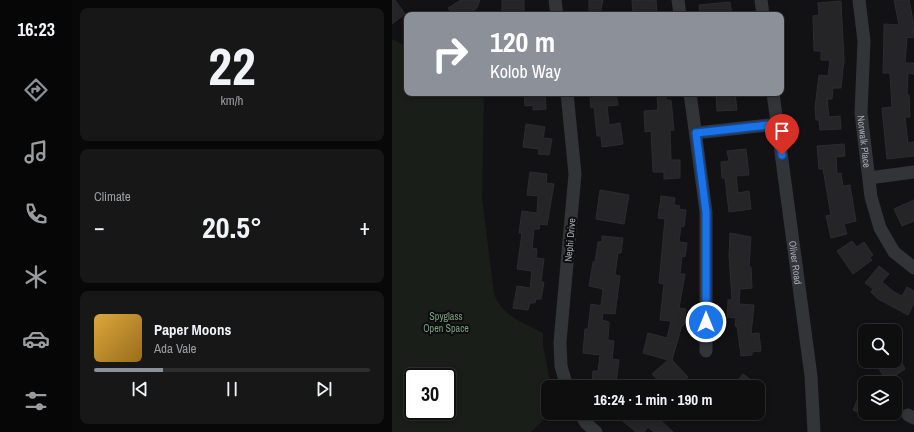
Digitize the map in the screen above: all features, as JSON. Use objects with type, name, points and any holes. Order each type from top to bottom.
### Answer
[{"type":"street","points":[[555,0],[557,12]]},
{"type":"street","points":[[678,0],[680,12]]},
{"type":"street","points":[[761,0],[763,12]]},
{"type":"street","name":"Norwalk Place","points":[[859,0],[864,41],[861,113],[871,197],[880,228],[894,252],[914,268]]},
{"type":"street","name":"Nephi Drive","points":[[565,380],[561,366],[560,342],[575,174],[567,96]]},
{"type":"street","points":[[690,96],[706,212],[706,350]]},
{"type":"street","name":"Oliver Road","points":[[773,96],[811,376],[814,432]]},
{"type":"street","points":[[696,133],[777,124]]},
{"type":"street","points":[[869,178],[914,172]]},
{"type":"street","points":[[584,420],[596,432]]},
{"type":"green space","name":"Spyglass Open Space","points":[[392,39],[404,45],[404,96],[484,96],[482,198],[494,294],[502,308],[508,314],[543,333],[543,345],[550,380],[541,380],[541,420],[543,420],[531,432],[392,432]]},
{"type":"building","points":[[392,0],[395,0],[404,15],[392,24]]},
{"type":"building","points":[[461,0],[480,0],[477,8],[471,12],[451,12],[448,8]]},
{"type":"building","points":[[502,0],[524,0],[524,12],[502,12]]},
{"type":"building","points":[[589,0],[603,0],[601,12],[589,12]]},
{"type":"building","points":[[632,0],[656,0],[657,12],[633,12]]},
{"type":"building","points":[[894,0],[909,0],[914,25],[913,38],[907,37],[905,63],[914,63],[914,74],[908,73],[907,95],[909,95],[910,117],[905,117],[908,143],[914,142],[914,156],[887,159],[882,108],[892,107],[890,73],[883,73],[884,24],[899,25]]},
{"type":"building","points":[[841,1],[844,60],[841,88],[833,88],[832,99],[827,99],[829,117],[840,116],[841,129],[820,130],[819,120],[816,120],[815,108],[819,75],[828,76],[830,60],[821,60],[821,51],[814,51],[813,16],[819,15],[818,3]]},
{"type":"building","points":[[730,2],[732,12],[700,12],[699,5]]},
{"type":"building","points":[[524,96],[545,96],[546,109],[533,110],[533,105],[525,106]]},
{"type":"building","points":[[616,96],[618,105],[607,106],[609,125],[620,123],[623,144],[602,147],[601,136],[597,136],[594,107],[591,108],[590,98]]},
{"type":"building","points":[[657,96],[666,96],[666,100],[671,100],[674,130],[670,130],[671,160],[680,160],[680,178],[664,179],[664,172],[653,172],[651,131],[645,132],[644,111],[658,110]]},
{"type":"building","points":[[716,96],[735,96],[737,110],[717,111]]},
{"type":"building","points":[[526,124],[545,127],[543,138],[552,139],[549,155],[538,154],[539,149],[523,147]]},
{"type":"building","points":[[844,144],[845,156],[836,157],[837,174],[841,173],[843,186],[850,185],[856,221],[844,224],[847,234],[831,238],[826,216],[831,215],[823,169],[819,169],[817,146]]},
{"type":"building","points":[[746,149],[749,175],[736,176],[738,193],[749,191],[751,209],[729,212],[725,178],[722,178],[721,162],[729,161],[727,151]]},
{"type":"building","points":[[530,172],[547,174],[546,183],[554,184],[547,225],[540,224],[539,229],[534,229],[532,248],[537,249],[536,258],[544,259],[541,282],[544,282],[541,299],[536,299],[535,303],[530,303],[528,310],[513,308],[517,286],[530,288],[532,271],[517,269],[522,233],[519,233],[522,211],[537,213],[538,196],[527,195]]},
{"type":"building","points":[[600,190],[629,195],[624,224],[596,219]]},
{"type":"building","points":[[661,196],[675,198],[674,205],[680,206],[679,209],[686,210],[684,227],[681,226],[679,242],[687,243],[685,257],[682,256],[680,274],[685,274],[679,308],[686,309],[684,325],[682,325],[672,360],[688,377],[685,380],[658,380],[652,374],[668,360],[643,353],[648,333],[667,338],[671,321],[660,320],[664,284],[659,283],[665,219],[658,218]]},
{"type":"building","points":[[914,200],[914,221],[902,226],[894,209]]},
{"type":"building","points":[[730,233],[751,237],[749,267],[751,267],[752,288],[740,289],[739,304],[754,305],[751,334],[759,333],[761,351],[752,352],[752,355],[741,356],[737,326],[735,326],[736,318],[727,317],[728,300],[732,300],[729,256]]},
{"type":"building","points":[[602,236],[623,238],[621,253],[618,253],[615,275],[620,276],[615,314],[603,313],[602,320],[609,322],[608,340],[614,341],[612,359],[619,360],[616,380],[592,380],[593,371],[598,371],[600,355],[583,353],[585,329],[588,329],[591,304],[601,306],[603,289],[589,286],[598,242],[602,242]]},
{"type":"building","points":[[852,241],[857,247],[864,242],[873,255],[869,258],[872,260],[853,274],[837,251]]},
{"type":"building","points":[[879,266],[889,274],[882,282],[894,292],[902,296],[907,287],[914,291],[914,303],[908,315],[878,299],[871,292],[873,289],[865,283]]},
{"type":"building","points":[[902,363],[905,369],[896,376],[883,376],[879,368],[902,368]]},
{"type":"building","points":[[743,374],[751,380],[738,380]]},
{"type":"building","points":[[858,398],[858,412],[853,410]]},
{"type":"building","points":[[621,420],[660,420],[673,432],[654,432],[648,427],[644,432],[636,432]]},
{"type":"route","points":[[706,322],[706,212],[696,133],[777,124],[782,155]]}]
